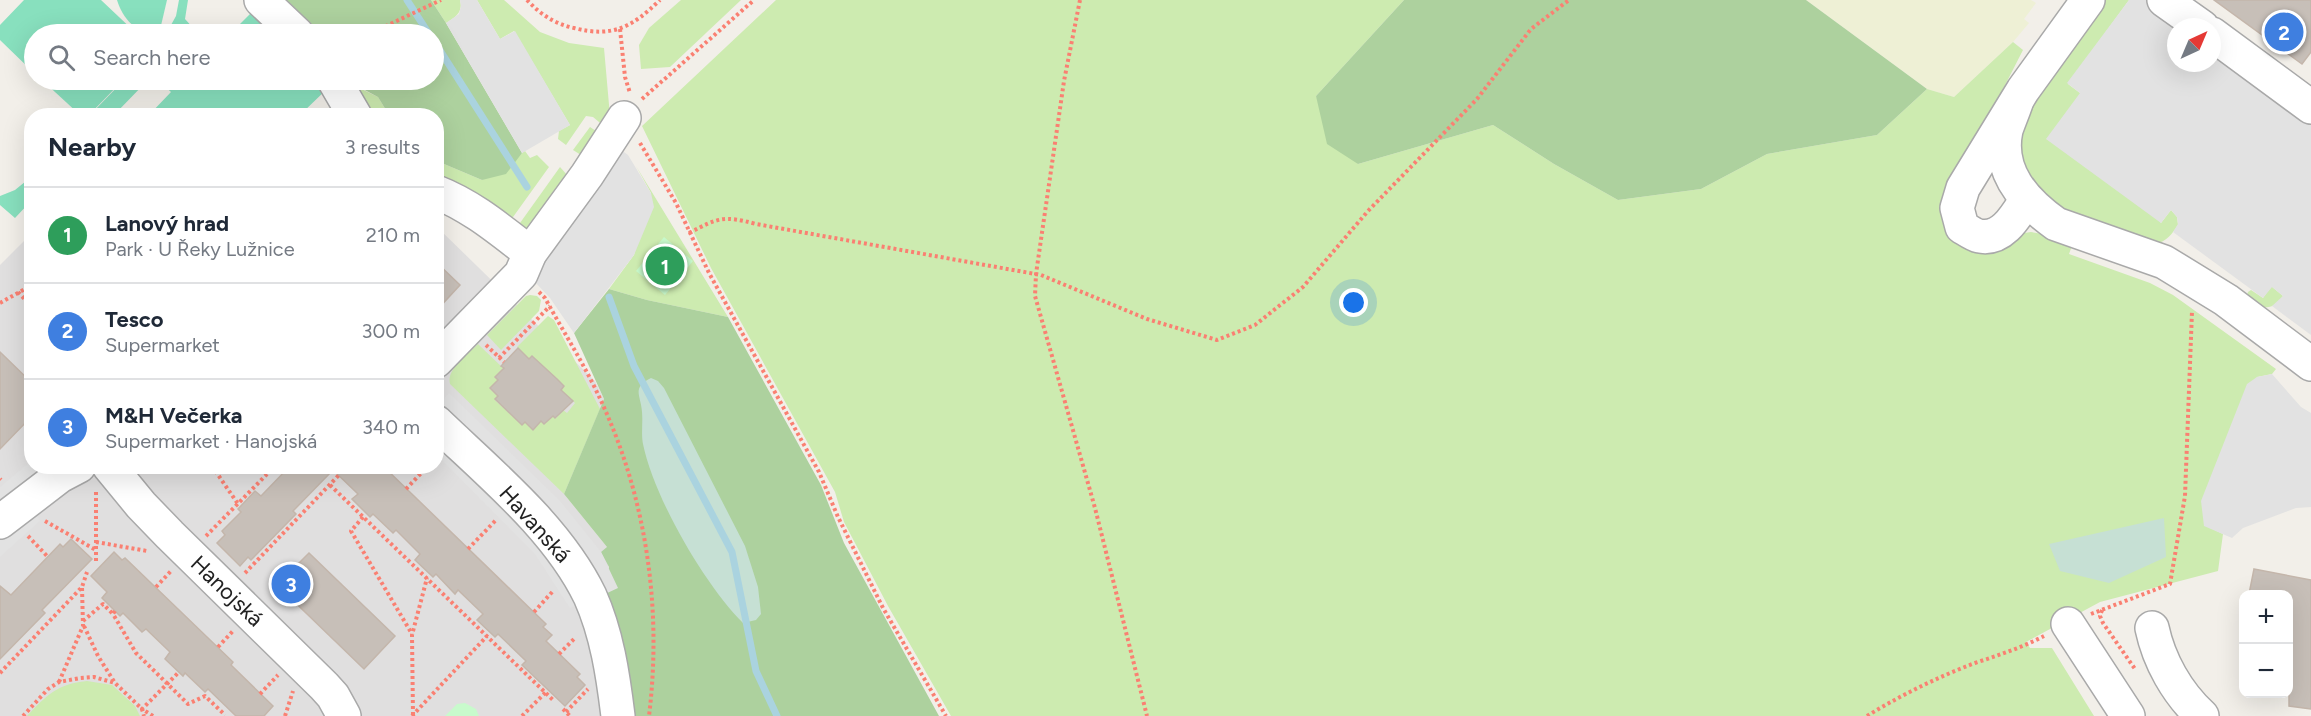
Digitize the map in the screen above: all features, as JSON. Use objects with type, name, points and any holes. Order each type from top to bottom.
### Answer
[{"type":"street","points":[[261,0],[286,24]]},
{"type":"street","points":[[2026,200],[2008,226],[1995,235],[1980,236],[1962,227],[1957,208],[1963,188],[2032,76],[2088,0]]},
{"type":"street","points":[[2164,0],[2189,18]]},
{"type":"street","points":[[2221,41],[2311,107]]},
{"type":"street","points":[[340,90],[350,108]]},
{"type":"street","points":[[2016,103],[2006,131],[2006,157],[2010,174],[2026,200],[2056,224],[2164,262],[2190,276],[2311,364]]},
{"type":"street","points":[[444,354],[530,273],[587,175],[629,112]]},
{"type":"street","points":[[444,195],[477,213],[530,273]]},
{"type":"street","name":"Havanská","points":[[444,430],[552,538],[577,573],[590,597],[608,650],[618,716]]},
{"type":"street","points":[[14,529],[60,476],[94,475]]},
{"type":"street","name":"Hanojská","points":[[94,475],[141,505],[324,686],[333,696],[344,716]]},
{"type":"street","points":[[2068,624],[2128,716]]},
{"type":"street","points":[[2152,628],[2156,647],[2175,684],[2186,701],[2202,716]]},
{"type":"path","points":[[390,24],[441,0]]},
{"type":"path","points":[[527,0],[547,18],[564,26],[591,33],[607,33],[620,29],[644,16],[660,0]]},
{"type":"path","points":[[629,112],[754,0]]},
{"type":"path","points":[[1080,0],[1064,81],[1036,274],[1035,296],[1095,508],[1147,716]]},
{"type":"path","points":[[688,233],[716,219],[737,219],[1036,274],[1147,319],[1217,340],[1255,325],[1303,287],[1368,211],[1477,99],[1531,29],[1569,0]]},
{"type":"path","points":[[620,29],[629,112],[676,202],[688,233],[819,472],[838,517],[883,608],[946,716]]},
{"type":"path","points":[[530,273],[602,403],[637,497],[654,608],[649,716]]},
{"type":"path","points":[[0,303],[24,289]]},
{"type":"path","points":[[18,292],[24,298]]},
{"type":"path","points":[[1867,716],[1896,698],[1975,663],[2018,650],[2068,624],[2170,584],[2185,496],[2192,304]]},
{"type":"path","points":[[499,358],[550,306]]},
{"type":"path","points":[[479,338],[504,362]]},
{"type":"path","points":[[217,474],[238,504]]},
{"type":"path","points":[[202,541],[267,474]]},
{"type":"path","points":[[406,489],[420,474]]},
{"type":"path","points":[[94,475],[96,563]]},
{"type":"path","points":[[228,591],[339,475]]},
{"type":"path","points":[[330,485],[553,700]]},
{"type":"path","points":[[363,517],[351,531],[412,635]]},
{"type":"path","points":[[468,549],[497,519]]},
{"type":"path","points":[[45,520],[96,550]]},
{"type":"path","points":[[14,529],[48,557]]},
{"type":"path","points":[[96,542],[158,553]]},
{"type":"path","points":[[156,587],[178,564]]},
{"type":"path","points":[[87,572],[82,587],[83,623],[98,656],[115,683],[142,709],[153,716]]},
{"type":"path","points":[[412,716],[412,635],[428,578]]},
{"type":"path","points":[[0,674],[82,587]]},
{"type":"path","points":[[534,612],[554,590]]},
{"type":"path","points":[[59,682],[83,623],[103,604],[114,613],[136,653],[188,704],[205,696],[225,716]]},
{"type":"path","points":[[2102,610],[2100,616],[2103,622],[2142,679]]},
{"type":"path","points":[[218,647],[240,624]]},
{"type":"path","points":[[412,716],[487,636]]},
{"type":"path","points":[[560,654],[575,638]]},
{"type":"path","points":[[260,694],[284,668]]},
{"type":"path","points":[[142,709],[179,672]]},
{"type":"path","points":[[22,716],[48,689],[59,682],[94,678],[115,683]]},
{"type":"path","points":[[570,716],[564,710],[588,688]]},
{"type":"path","points":[[522,716],[546,692]]},
{"type":"path","points":[[142,709],[144,716]]},
{"type":"shaded area","points":[[460,0],[477,0],[500,39],[515,31],[570,125],[522,153],[446,23],[459,14]]},
{"type":"shaded area","points":[[2129,0],[2186,0],[2212,18],[2167,18],[2167,72],[2221,72],[2221,25],[2311,88],[2311,335],[2272,306],[2283,296],[2272,287],[2263,298],[2173,232],[2178,224],[2177,217],[2171,210],[2161,223],[2046,139],[2080,93],[2067,83]]},
{"type":"shaded area","points":[[605,138],[628,155],[651,193],[654,207],[634,255],[574,333],[550,298],[520,266]]},
{"type":"shaded area","points":[[444,234],[595,381],[604,399],[564,494],[607,547],[612,611],[619,627],[626,659],[631,716],[0,716],[0,265],[24,241],[24,474],[444,474]]},
{"type":"shaded area","points":[[2272,374],[2301,407],[2311,413],[2311,507],[2296,508],[2243,528],[2232,538],[2204,526],[2201,501],[2247,384],[2257,377]]},
{"type":"shaded area","points":[[449,393],[560,501],[601,552],[618,588],[603,595],[511,476],[444,412],[444,399]]},
{"type":"shaded area","points":[[444,440],[523,515],[584,602],[570,608],[535,554],[444,462]]},
{"type":"shaded area","points":[[24,467],[24,474],[45,474],[0,509],[0,487]]},
{"type":"shaded area","points":[[32,507],[40,521],[0,557],[0,535]]},
{"type":"green space","points":[[24,0],[101,0],[126,24],[24,24],[24,63],[0,40],[0,25]]},
{"type":"green space","points":[[117,0],[167,0],[161,24],[131,24]]},
{"type":"green space","points":[[179,0],[188,0],[185,19],[190,24],[172,24],[176,16]]},
{"type":"green space","points":[[277,0],[431,0],[522,153],[506,174],[482,180],[444,164],[444,108],[385,108],[378,97],[365,90],[444,90],[444,24],[300,24]]},
{"type":"green space","points":[[431,0],[460,0],[460,11],[446,23]]},
{"type":"green space","points":[[477,0],[504,0],[540,32],[569,43],[604,48],[610,116],[605,127],[593,117],[586,116],[566,145],[558,139],[559,131],[570,125],[514,31],[500,39]]},
{"type":"green space","points":[[681,0],[741,0],[670,67],[641,69],[639,45],[649,28]]},
{"type":"green space","points":[[776,0],[1404,0],[1316,96],[1358,164],[1493,125],[1554,164],[1618,200],[1701,189],[1767,154],[1877,135],[1927,89],[1954,97],[2013,42],[2023,50],[1976,142],[1947,213],[2018,234],[2031,232],[2073,243],[2069,254],[2150,283],[2173,295],[2276,369],[2272,374],[2257,377],[2204,525],[2223,534],[2218,571],[2100,602],[2026,642],[2030,648],[2052,648],[2094,716],[951,716],[888,606],[844,522],[835,492],[711,268],[642,126]]},
{"type":"green space","points":[[1404,0],[1806,0],[1927,89],[1877,135],[1767,154],[1701,189],[1618,200],[1554,164],[1493,125],[1358,164],[1327,144],[1316,96]]},
{"type":"green space","points":[[1806,0],[2031,0],[2036,3],[2024,19],[2029,23],[2013,42],[1954,97],[1927,89]]},
{"type":"green space","points":[[2105,0],[2129,0],[2068,84],[2080,93],[2161,223],[2171,210],[2177,217],[2178,225],[2174,231],[2166,239],[2156,244],[2062,211],[2028,181],[2019,145],[2028,105]]},
{"type":"green space","points":[[254,10],[268,24],[240,24]]},
{"type":"green space","points":[[53,90],[113,90],[96,108],[72,108]]},
{"type":"green space","points":[[114,90],[138,90],[121,108],[97,108]]},
{"type":"green space","points":[[169,90],[326,90],[307,108],[156,108],[171,92]]},
{"type":"green space","points":[[352,90],[364,90],[378,97],[385,108],[363,108]]},
{"type":"green space","points":[[590,127],[605,137],[581,155],[573,150]]},
{"type":"green space","points":[[525,151],[530,158],[537,155],[549,167],[508,224],[444,185],[444,164],[482,180]]},
{"type":"green space","points":[[636,166],[728,317],[647,300],[609,289],[634,255],[651,193]]},
{"type":"green space","points":[[560,167],[568,176],[536,230],[515,230]]},
{"type":"green space","points":[[24,183],[24,208],[15,218],[0,205],[0,196],[15,190]]},
{"type":"green space","points":[[664,237],[693,261],[665,295],[636,271]]},
{"type":"green space","points":[[2271,286],[2283,296],[2275,305],[2261,306],[2246,298],[2251,290],[2263,298]]},
{"type":"green space","points":[[609,289],[647,300],[728,317],[821,485],[844,543],[939,716],[631,716],[626,659],[619,627],[603,595],[609,567],[601,552],[607,547],[564,494],[604,399],[574,333]]},
{"type":"green space","points":[[526,296],[537,296],[541,300],[539,311],[501,350],[487,335]]},
{"type":"green space","points":[[548,316],[554,320],[600,409],[564,494],[450,384],[454,367],[478,344],[503,368],[495,377],[498,380],[490,389],[498,396],[495,400],[522,425],[525,422],[533,430],[541,421],[544,424],[553,416],[556,418],[563,410],[567,413],[575,403],[561,390],[564,386],[532,356],[529,359],[517,347]]},
{"type":"green space","points":[[651,378],[658,381],[664,388],[745,546],[758,587],[761,614],[756,620],[743,623],[713,587],[683,540],[658,489],[643,444],[639,392],[641,385]]},
{"type":"green space","points":[[2164,518],[2166,557],[2109,583],[2060,571],[2049,544]]},
{"type":"green space","points":[[87,681],[112,685],[135,706],[140,716],[27,716],[53,692],[68,685]]},
{"type":"green space","points":[[465,703],[476,709],[479,716],[445,716],[457,704]]},
{"type":"building","points":[[2214,0],[2311,0],[2311,52],[2302,64]]},
{"type":"building","points":[[444,270],[460,285],[444,302]]},
{"type":"building","points":[[518,348],[529,359],[532,356],[557,379],[564,386],[561,390],[573,401],[555,418],[553,416],[544,424],[541,421],[533,430],[525,422],[522,425],[495,399],[498,396],[490,388],[498,380],[495,377],[504,368],[501,366]]},
{"type":"building","points":[[0,352],[24,375],[24,424],[0,449]]},
{"type":"building","points":[[282,474],[329,474],[293,511],[296,514],[251,560],[248,557],[240,566],[217,543],[225,535],[222,531],[241,512],[238,509],[255,491],[261,496]]},
{"type":"building","points":[[337,474],[391,474],[546,624],[543,627],[552,635],[546,641],[580,674],[577,677],[585,685],[565,706],[522,665],[526,661],[498,634],[495,637],[477,620],[483,614],[458,590],[455,594],[436,574],[433,577],[415,560],[420,554],[396,530],[393,533],[373,514],[370,517],[352,499],[358,494]]},
{"type":"building","points":[[71,539],[92,559],[42,610],[45,613],[0,659],[0,586],[11,595],[60,544],[63,547]]},
{"type":"building","points":[[114,552],[122,560],[125,558],[233,662],[231,665],[273,706],[264,716],[236,716],[208,689],[205,692],[185,673],[183,676],[165,659],[170,652],[146,629],[142,632],[123,613],[120,616],[102,598],[107,592],[91,576]]},
{"type":"building","points":[[309,553],[395,636],[364,669],[277,585]]},
{"type":"building","points":[[2254,569],[2311,580],[2311,709],[2289,706],[2289,698],[2293,698],[2293,590],[2250,590]]},
{"type":"waterway","points":[[407,0],[423,24]]},
{"type":"waterway","points":[[444,57],[527,187]]},
{"type":"waterway","points":[[609,297],[634,366],[732,552],[756,671],[777,716]]},
{"type":"place","name":"Tesco","points":[[2284,32]]},
{"type":"place","name":"Lanový hrad","points":[[665,266]]},
{"type":"place","name":"M&H Večerka","points":[[291,584]]}]
